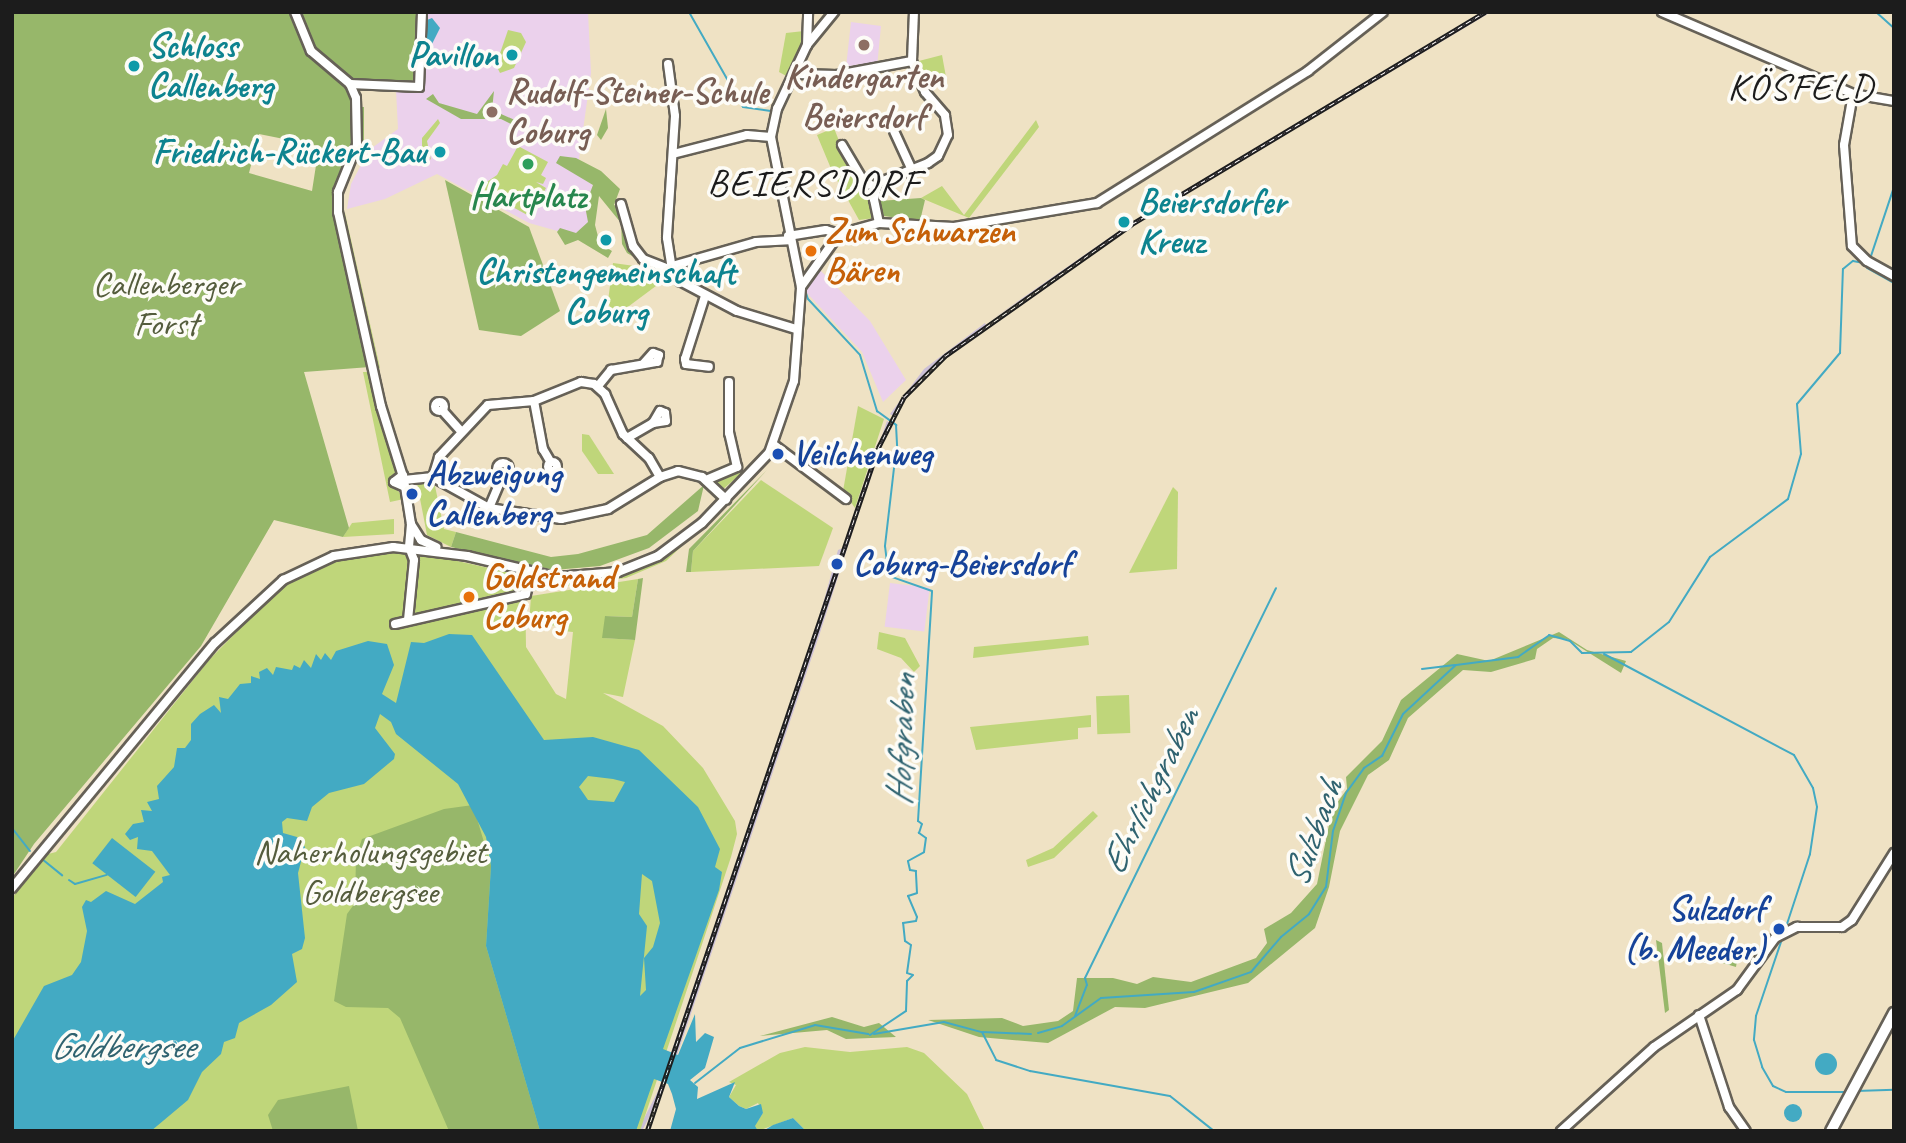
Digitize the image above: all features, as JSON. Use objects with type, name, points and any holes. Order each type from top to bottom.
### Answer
[{"type":"main road","points":[[1831,1131],[1894,1013]]},
{"type":"street","points":[[295,12],[311,51],[350,84],[356,99],[357,145],[338,192],[338,212],[413,528],[414,560],[408,620]]},
{"type":"street","points":[[350,84],[419,87],[422,12]]},
{"type":"street","points":[[807,45],[808,12]]},
{"type":"street","points":[[12,888],[252,604],[283,580],[322,560],[359,550],[414,547],[448,552],[531,573],[578,577],[618,572],[657,556],[690,533],[726,499],[774,445],[794,381],[801,287],[789,238],[771,137],[777,109],[807,45],[834,12]]},
{"type":"street","points":[[842,145],[864,183],[876,187],[938,156],[948,135],[945,115],[925,92],[912,61],[915,12]]},
{"type":"street","points":[[621,204],[634,246],[643,259],[672,268],[756,242],[825,230],[839,234],[879,223],[954,228],[1097,203],[1308,71],[1383,12]]},
{"type":"street","points":[[1662,12],[1853,94],[1894,101]]},
{"type":"street","points":[[795,74],[837,75],[912,61]]},
{"type":"street","points":[[668,64],[675,116],[667,238],[672,268],[680,281],[705,296],[737,311],[796,329]]},
{"type":"street","points":[[356,99],[366,86]]},
{"type":"street","points":[[1853,94],[1845,156],[1852,246],[1869,262],[1894,276]]},
{"type":"street","points":[[894,131],[911,168]]},
{"type":"street","points":[[673,154],[747,135],[771,137]]},
{"type":"street","points":[[876,187],[879,223]]},
{"type":"street","points":[[801,287],[839,234]]},
{"type":"street","points":[[705,296],[685,359],[686,364],[709,367]]},
{"type":"street","points":[[597,386],[611,370],[644,363]]},
{"type":"street","points":[[706,480],[737,467],[729,433],[729,382]]},
{"type":"street","points":[[433,477],[437,460],[461,431],[488,405],[534,401],[576,383],[597,386]]},
{"type":"street","points":[[597,386],[626,438],[649,458],[660,477]]},
{"type":"street","points":[[534,401],[543,449],[550,461]]},
{"type":"street","points":[[442,410],[461,431]]},
{"type":"street","points":[[626,438],[653,423]]},
{"type":"street","points":[[774,445],[846,499]]},
{"type":"street","points":[[404,481],[433,477],[489,508],[574,519],[608,509],[660,477],[678,471],[706,480],[726,499]]},
{"type":"street","points":[[489,508],[503,475]]},
{"type":"street","points":[[413,528],[448,552]]},
{"type":"street","points":[[395,624],[526,594],[531,573]]},
{"type":"street","points":[[1561,1131],[1654,1047],[1699,1015],[1724,1002],[1784,932],[1842,927],[1852,920],[1894,853]]},
{"type":"street","points":[[1699,1015],[1729,1107],[1746,1131]]},
{"type":"shaded area","name":"Rudolf-Steiner-Schule Coburg","points":[[424,12],[588,12],[591,73],[577,173],[593,185],[586,239],[529,223],[437,174],[385,199],[347,209],[351,184],[369,150],[398,129],[396,90],[422,89]]},
{"type":"shaded area","points":[[1482,12],[1491,12],[1131,227],[988,322],[1132,222]]},
{"type":"shaded area","name":"Kindergarten Beiersdorf","points":[[851,22],[881,26],[877,67],[861,71],[860,64],[846,67]]},
{"type":"shaded area","points":[[818,268],[870,321],[906,380],[883,402],[862,352],[805,291]]},
{"type":"shaded area","points":[[985,323],[987,327],[941,361],[917,383],[893,416],[890,414],[924,369]]},
{"type":"shaded area","points":[[887,421],[890,423],[858,514],[856,511]]},
{"type":"shaded area","points":[[853,518],[856,521],[819,636],[677,1055],[671,1053],[814,636],[838,550],[843,548]]},
{"type":"shaded area","points":[[890,583],[930,588],[924,632],[885,627]]},
{"type":"shaded area","points":[[661,1085],[665,1087],[642,1130],[639,1129]]},
{"type":"green space","name":"Callenberger Forst","points":[[12,12],[417,12],[418,80],[350,89],[353,145],[336,182],[335,219],[370,367],[304,372],[349,528],[343,537],[274,520],[201,646],[34,844],[12,877]],"holes":[[[259,134],[319,146],[312,191],[249,173]]]},
{"type":"green space","points":[[508,30],[521,33],[526,42],[514,68],[500,73],[496,65]]},
{"type":"green space","points":[[804,31],[803,46],[790,78],[779,72],[786,33]]},
{"type":"green space","points":[[942,55],[946,77],[926,88],[915,62]]},
{"type":"green space","points":[[494,91],[492,110],[524,124],[521,129],[501,119],[461,119],[426,99],[433,94],[439,103],[477,114]]},
{"type":"green space","points":[[359,107],[364,107],[364,141],[359,141]]},
{"type":"green space","points":[[606,109],[608,128],[601,140],[597,135]]},
{"type":"green space","points":[[438,119],[440,123],[427,141],[431,160],[422,148],[422,138]]},
{"type":"green space","points":[[1036,120],[1039,127],[969,218],[921,198],[942,186],[964,215]]},
{"type":"green space","points":[[834,128],[853,177],[870,193],[875,218],[859,220],[832,171],[817,135]]},
{"type":"green space","points":[[518,146],[548,162],[541,175],[546,178],[543,184],[536,182],[546,188],[531,217],[478,188],[497,175],[503,164],[507,166]]},
{"type":"green space","points":[[560,156],[576,158],[601,171],[620,189],[614,205],[621,209],[644,263],[627,253],[622,244],[621,223],[599,196],[595,225],[600,244],[612,251],[608,258],[578,240],[565,245],[557,232],[560,228],[576,233],[588,222],[585,206],[593,185],[556,163]]},
{"type":"green space","points":[[445,180],[529,227],[560,311],[521,336],[479,330]]},
{"type":"green space","points":[[925,200],[920,221],[884,216],[879,201]]},
{"type":"green space","points":[[345,213],[380,368],[378,369],[342,214]]},
{"type":"green space","points":[[613,263],[664,270],[668,277],[613,318],[608,301]]},
{"type":"green space","points":[[363,372],[371,372],[399,471],[393,484],[404,499],[390,502]]},
{"type":"green space","points":[[858,406],[884,419],[855,508],[843,491]]},
{"type":"green space","points":[[582,434],[589,435],[614,474],[598,474],[582,451]]},
{"type":"green space","points":[[739,468],[743,472],[721,491],[712,481],[716,477],[730,477]]},
{"type":"green space","points":[[767,470],[693,551],[691,572],[686,572],[689,549]]},
{"type":"green space","points":[[426,480],[435,486],[444,529],[456,532],[451,547],[427,535],[417,483]]},
{"type":"green space","points":[[761,480],[833,528],[819,566],[691,572],[693,551]]},
{"type":"green space","points":[[704,485],[698,511],[649,548],[600,566],[554,570],[451,547],[456,532],[551,557],[578,554],[647,535]]},
{"type":"green space","points":[[1173,487],[1178,492],[1177,569],[1129,573]]},
{"type":"green space","points":[[394,519],[394,534],[343,537],[352,523]]},
{"type":"green space","points":[[682,546],[666,561],[626,578],[530,591],[535,578],[573,580],[628,573]]},
{"type":"green space","name":"Naherholungsgebiet Goldbergsee","points":[[408,550],[520,575],[525,580],[526,647],[556,694],[566,699],[573,632],[562,631],[562,626],[529,624],[531,596],[638,579],[632,617],[606,616],[603,638],[635,640],[623,697],[603,693],[663,726],[703,768],[735,821],[737,834],[731,857],[640,1131],[12,1131],[12,898],[48,854],[56,852],[209,660],[270,598],[294,580],[344,558]]},
{"type":"green space","points":[[643,578],[635,640],[602,638],[605,616],[632,617],[638,579]]},
{"type":"green space","points":[[879,632],[905,638],[920,666],[914,672],[901,658],[877,649]]},
{"type":"green space","points":[[1559,632],[1587,650],[1626,661],[1621,673],[1567,639],[1553,638],[1537,649],[1535,659],[1491,672],[1463,670],[1408,718],[1389,760],[1368,775],[1340,831],[1329,887],[1315,928],[1248,983],[1145,1008],[1115,1007],[1048,1043],[979,1037],[928,1020],[1002,1018],[1023,1026],[1058,1021],[1073,1011],[1077,978],[1113,978],[1137,984],[1153,977],[1191,982],[1256,958],[1267,943],[1264,929],[1291,913],[1317,884],[1332,810],[1347,789],[1346,777],[1382,741],[1401,700],[1457,654],[1489,661]]},
{"type":"green space","points":[[1088,636],[1089,645],[973,658],[974,647]]},
{"type":"green space","points":[[1129,695],[1130,733],[1097,734],[1096,696]]},
{"type":"green space","points":[[1091,715],[1091,727],[1078,728],[1078,739],[976,750],[970,727]]},
{"type":"green space","points":[[473,805],[491,866],[486,946],[540,1131],[449,1131],[400,1018],[388,1008],[346,1007],[334,1001],[347,914],[355,903],[356,857],[362,839],[444,809]]},
{"type":"green space","points":[[1093,811],[1098,816],[1054,858],[1028,867],[1026,860],[1053,848]]},
{"type":"green space","points":[[1656,940],[1662,943],[1669,1010],[1665,1013]]},
{"type":"green space","points":[[1702,951],[1738,954],[1736,967],[1716,961],[1695,962],[1689,954]]},
{"type":"green space","points":[[832,1017],[864,1027],[879,1023],[896,1037],[846,1039],[827,1030],[760,1036]]},
{"type":"green space","points":[[805,1047],[850,1052],[907,1047],[924,1053],[967,1094],[985,1131],[806,1131],[793,1118],[758,1131],[754,1126],[763,1113],[758,1103],[746,1109],[739,1106],[729,1097],[736,1085],[729,1082],[780,1053]]},
{"type":"green space","points":[[349,1086],[358,1131],[273,1131],[268,1115],[278,1100]]},
{"type":"water","points":[[432,18],[440,28],[432,44],[425,39],[427,20]]},
{"type":"water","name":"Goldbergsee","points":[[449,634],[472,635],[544,740],[593,737],[639,750],[698,807],[720,849],[715,867],[722,872],[719,890],[663,1049],[678,1055],[695,1014],[696,1042],[705,1033],[714,1037],[705,1068],[690,1080],[698,1087],[697,1099],[735,1082],[729,1097],[739,1106],[746,1109],[761,1104],[763,1113],[755,1126],[758,1131],[670,1131],[676,1109],[672,1094],[668,1084],[654,1079],[636,1131],[540,1131],[486,946],[491,866],[486,837],[458,784],[396,734],[391,722],[380,714],[375,728],[395,754],[394,759],[364,784],[329,793],[312,807],[307,821],[287,818],[282,822],[283,833],[297,837],[305,847],[298,873],[305,938],[302,949],[292,954],[297,982],[271,1005],[239,1023],[235,1038],[224,1042],[221,1054],[202,1072],[188,1100],[151,1131],[12,1131],[12,1042],[44,986],[72,975],[81,962],[87,931],[82,907],[86,900],[91,902],[106,891],[135,904],[163,882],[162,877],[170,875],[152,851],[137,849],[138,837],[130,840],[125,834],[133,824],[144,822],[141,810],[152,811],[147,802],[159,799],[157,786],[174,767],[177,748],[185,748],[191,740],[191,724],[214,705],[221,713],[219,697],[228,699],[240,684],[251,683],[251,676],[260,679],[259,672],[267,668],[273,675],[276,667],[292,670],[294,665],[300,668],[304,660],[311,668],[316,654],[321,660],[325,653],[331,660],[336,651],[368,641],[387,644],[394,665],[382,694],[396,703],[411,642],[424,643]],"holes":[[[588,776],[613,779],[625,782],[614,802],[588,800],[579,787]],[[642,874],[652,881],[660,923],[653,947],[644,958],[646,990],[640,996],[647,926],[639,914]]]},
{"type":"water","points":[[112,838],[155,872],[136,897],[92,863]]},
{"type":"water","points":[[1826,1053],[1834,1056],[1837,1064],[1834,1072],[1826,1075],[1818,1072],[1815,1064],[1818,1056]]},
{"type":"water","points":[[1789,1104],[1797,1104],[1802,1113],[1800,1120],[1789,1122],[1784,1117],[1784,1109]]},
{"type":"water","points":[[793,1118],[806,1131],[763,1131],[773,1125]]},
{"type":"waterway","points":[[689,12],[743,107],[771,111]]},
{"type":"waterway","points":[[1876,12],[1894,28]]},
{"type":"waterway","name":"Sulzbach","points":[[1870,259],[1894,187]]},
{"type":"waterway","name":"Sulzbach","points":[[1038,1033],[1062,1026],[1101,998],[1194,992],[1251,972],[1281,937],[1309,914],[1326,887],[1333,831],[1346,793],[1364,768],[1382,756],[1403,714],[1456,665],[1518,657],[1549,635],[1570,641],[1582,653],[1631,652],[1669,622],[1710,557],[1788,499],[1801,454],[1797,404],[1840,353],[1843,269],[1853,261],[1868,264]]},
{"type":"waterway","points":[[1867,268],[1894,283]]},
{"type":"waterway","name":"Hofgraben","points":[[805,290],[808,299],[860,355],[877,411],[896,425],[898,463],[894,468],[885,546],[888,569]]},
{"type":"waterway","name":"Hofgraben","points":[[870,1035],[906,1011],[907,981],[913,975],[907,973],[911,945],[905,941],[903,923],[916,921],[917,917],[908,896],[917,893],[916,871],[910,870],[908,861],[924,852],[926,838],[919,833],[922,824],[918,821],[932,591],[892,577]]},
{"type":"waterway","name":"Ehrlichgraben","points":[[1075,1016],[1087,985],[1085,978],[1276,588]]},
{"type":"waterway","points":[[1604,654],[1794,755],[1813,788],[1817,807],[1810,854],[1785,930]]},
{"type":"waterway","name":"Sulzbach","points":[[1422,669],[1455,665]]},
{"type":"waterway","points":[[12,828],[30,851]]},
{"type":"waterway","points":[[42,859],[62,875]]},
{"type":"waterway","points":[[69,880],[75,884],[107,875]]},
{"type":"waterway","points":[[1782,939],[1756,1016],[1754,1040],[1762,1067],[1773,1086],[1786,1092],[1847,1092]]},
{"type":"waterway","name":"Sulzbach","points":[[874,1034],[944,1022],[982,1032],[1031,1034]]},
{"type":"waterway","name":"Sulzbach","points":[[695,1083],[740,1048],[815,1025],[868,1034]]},
{"type":"waterway","points":[[982,1032],[996,1060],[1030,1071],[1170,1096],[1214,1131]]},
{"type":"waterway","points":[[1856,1091],[1894,1090]]},
{"type":"railway","points":[[647,1131],[878,448],[904,397],[945,356],[1132,224],[1485,12]]},
{"type":"place","name":"Kindergarten Beiersdorf","points":[[864,45]]},
{"type":"place","name":"Pavillon","points":[[512,55]]},
{"type":"place","name":"Schloss Callenberg","points":[[134,66]]},
{"type":"place","name":"Rudolf-Steiner-Schule Coburg","points":[[492,112]]},
{"type":"place","name":"Friedrich-Rückert-Bau","points":[[440,152]]},
{"type":"place","name":"Hartplatz","points":[[528,164]]},
{"type":"place","name":"Beiersdorfer Kreuz","points":[[1124,222]]},
{"type":"place","name":"Christengemeinschaft Coburg","points":[[606,240]]},
{"type":"place","name":"Zum Schwarzen Bären","points":[[811,251]]},
{"type":"place","name":"Veilchenweg","points":[[778,454]]},
{"type":"place","name":"Abzweigung Callenberg","points":[[412,494]]},
{"type":"place","name":"Coburg-Beiersdorf","points":[[837,564]]},
{"type":"place","name":"Goldstrand Coburg","points":[[469,597]]},
{"type":"place","name":"Sulzdorf (b. Meeder)","points":[[1779,929]]},
{"type":"district","name":"KÖSFELD","points":[[1801,87]]},
{"type":"district","name":"BEIERSDORF","points":[[814,183]]}]
